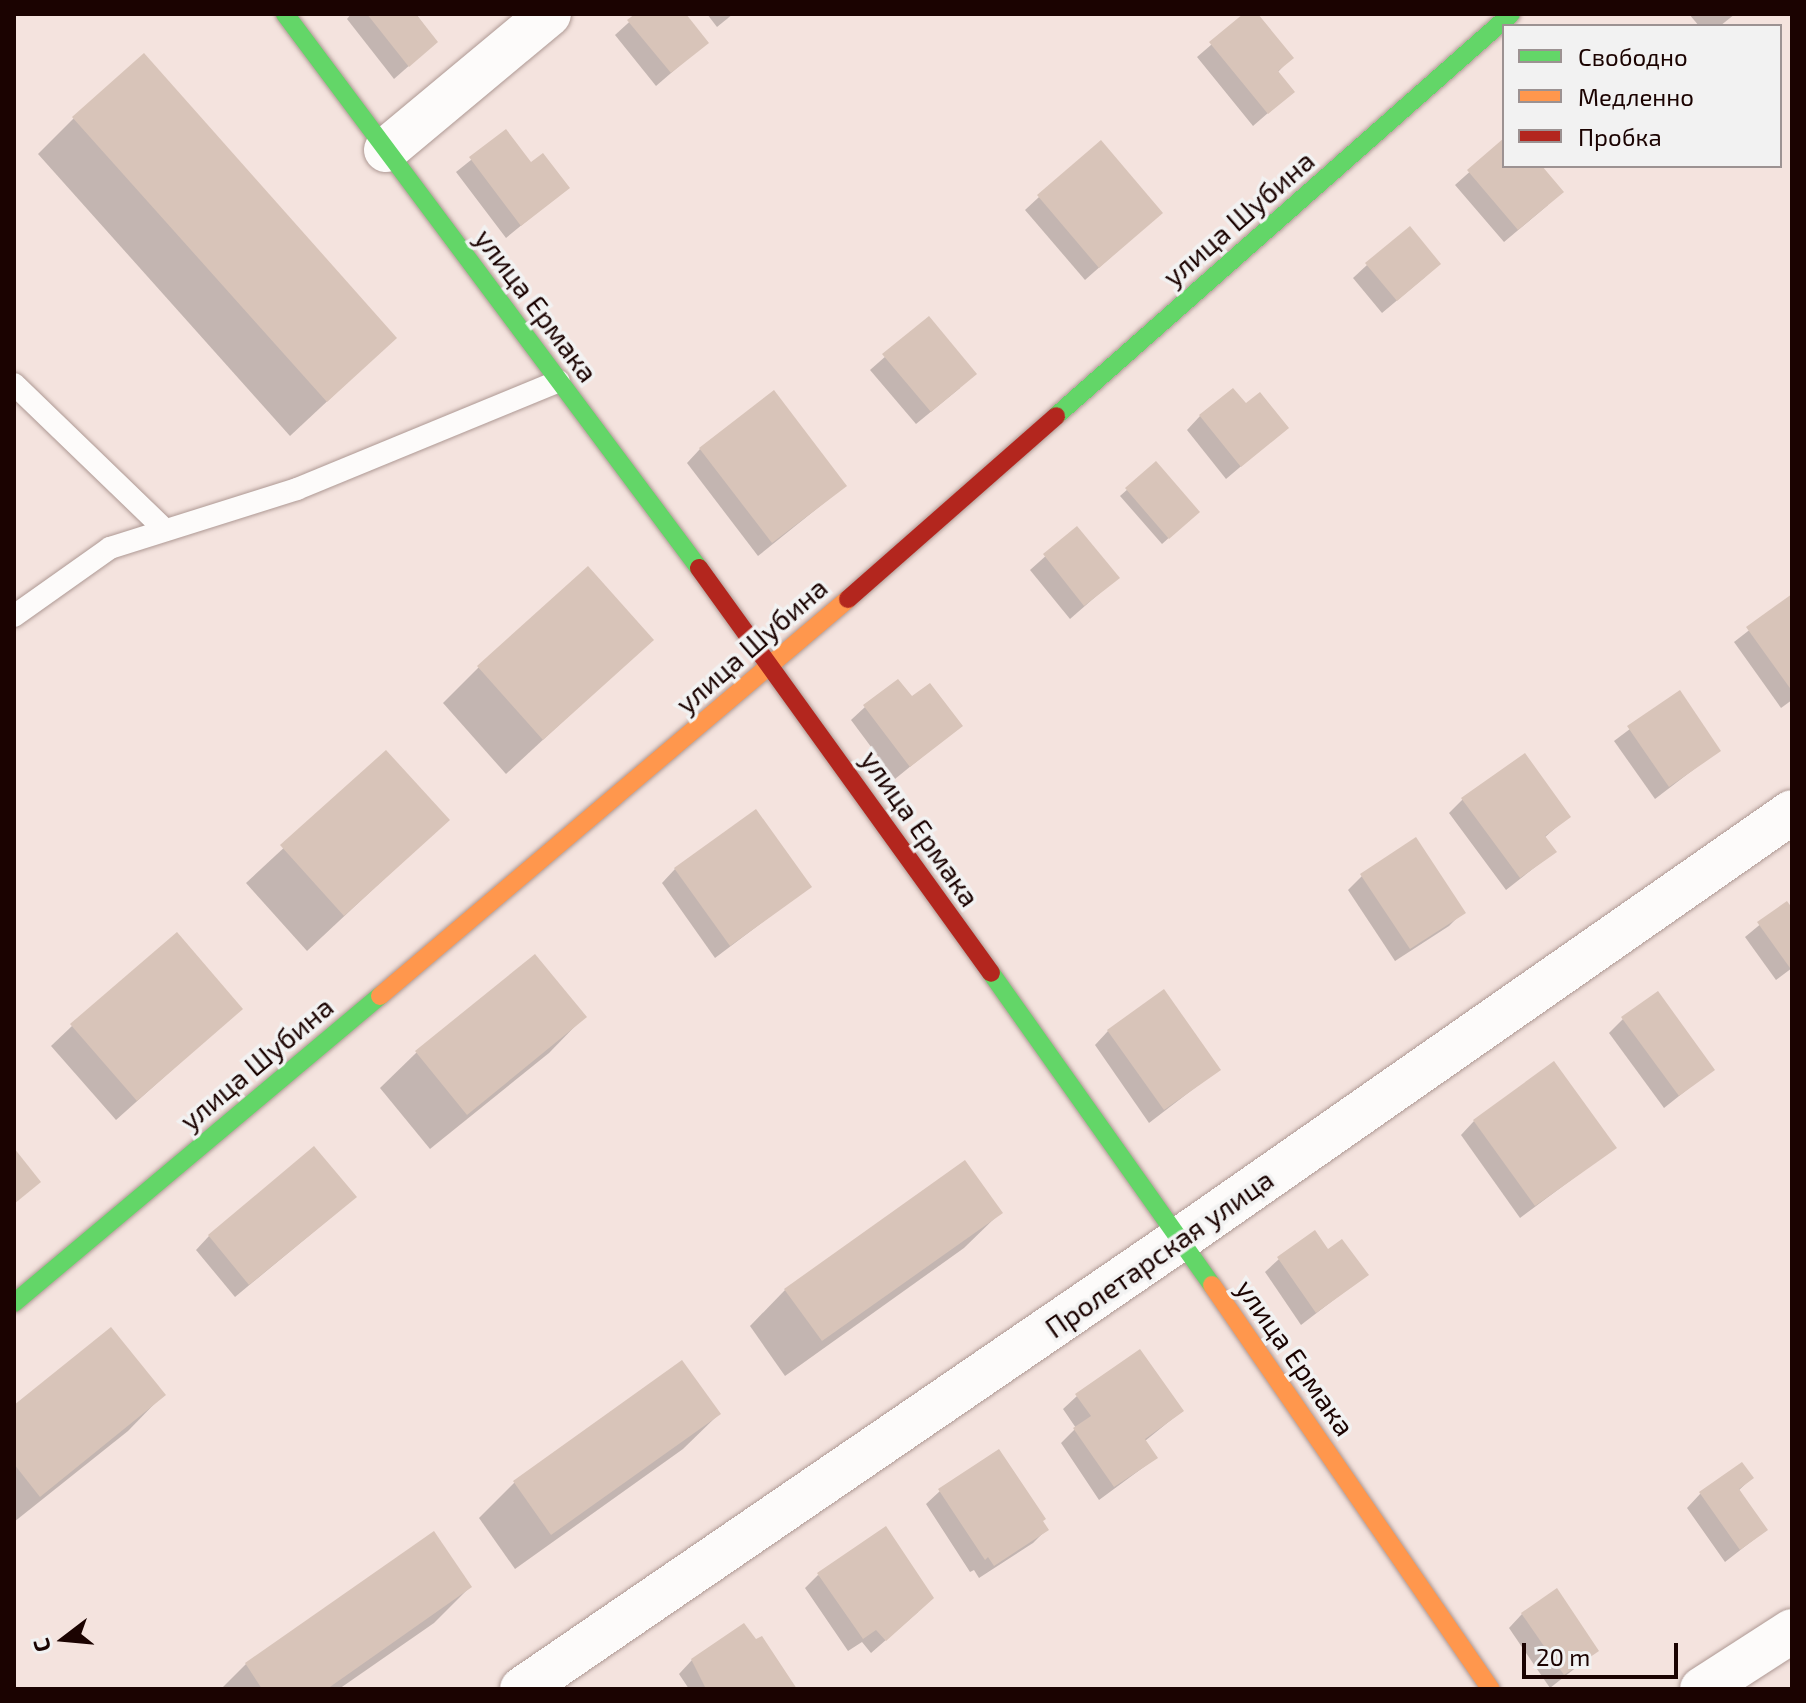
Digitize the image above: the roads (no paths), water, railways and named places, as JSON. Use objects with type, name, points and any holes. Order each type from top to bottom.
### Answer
[{"type":"street","name":"улица Ермака","points":[[285,14],[772,666],[1180,1239],[1491,1689]]},
{"type":"street","points":[[386,150],[549,14]]},
{"type":"street","name":"улица Шубина","points":[[14,1303],[772,666],[1511,14]]},
{"type":"street","name":"Пролетарская улица","points":[[522,1689],[1180,1239],[1792,812]]},
{"type":"street","points":[[1702,1689],[1792,1631]]},
{"type":"lane","points":[[14,616],[110,548],[297,489],[559,381]]},
{"type":"lane","points":[[14,384],[165,530]]}]
